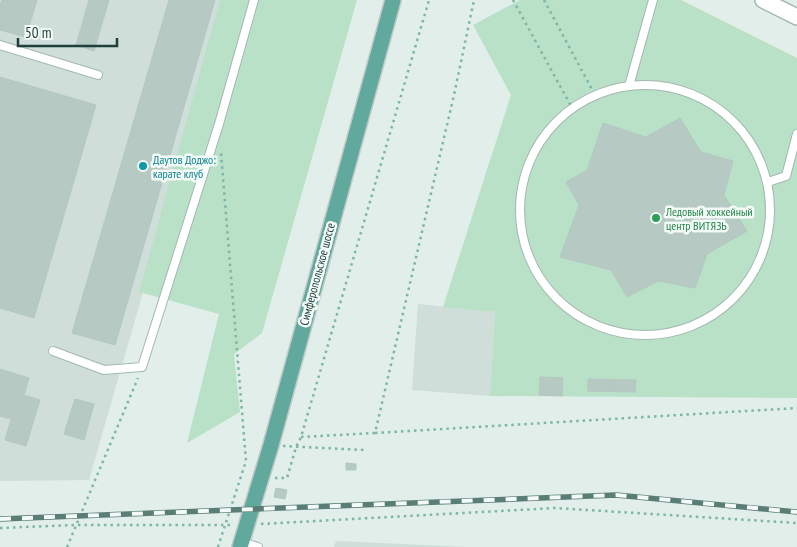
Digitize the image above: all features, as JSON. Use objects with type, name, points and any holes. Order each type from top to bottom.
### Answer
[{"type":"main road","name":"Симферопольское шоссе","points":[[248,545],[270,445],[392,0]]},
{"type":"street","points":[[763,0],[797,15]]},
{"type":"lane","points":[[53,351],[104,370],[142,367],[218,124],[254,0]]},
{"type":"lane","points":[[629,86],[653,0]]},
{"type":"lane","points":[[0,45],[98,75]]},
{"type":"lane","points":[[655,85],[682,90],[706,100],[728,115],[746,134],[760,157],[768,182],[772,216],[766,249],[751,280],[728,305],[700,324],[668,334],[634,336],[601,328],[571,312],[546,288],[529,259],[520,227],[520,193],[530,160],[547,131],[572,108],[595,95],[629,86],[655,85]]},
{"type":"lane","points":[[768,182],[786,176],[797,134]]},
{"type":"path","points":[[271,478],[287,478],[296,447],[301,437],[429,0]]},
{"type":"path","points":[[375,433],[454,95],[474,0]]},
{"type":"path","points":[[513,0],[572,108]]},
{"type":"path","points":[[544,0],[595,95]]},
{"type":"path","points":[[218,124],[246,461],[218,547]]},
{"type":"path","points":[[66,547],[142,367]]},
{"type":"path","points":[[301,437],[797,408]]},
{"type":"path","points":[[270,445],[364,450]]},
{"type":"path","points":[[0,528],[75,525],[226,526],[555,508],[797,523]]},
{"type":"path","points":[[248,545],[253,524],[263,516]]},
{"type":"shaded area","points":[[0,0],[227,0],[89,480],[0,481]]},
{"type":"shaded area","points":[[418,304],[495,312],[490,396],[412,390]]},
{"type":"shaded area","points":[[336,541],[467,547],[334,547]]},
{"type":"green space","points":[[220,0],[357,0],[262,333],[234,354],[240,412],[187,443],[219,314],[139,292]]},
{"type":"green space","points":[[520,0],[681,0],[797,58],[797,398],[490,396],[495,312],[443,307],[511,95],[473,25]]},
{"type":"building","points":[[2,0],[37,0],[26,37],[0,30],[0,5]]},
{"type":"building","points":[[89,0],[109,0],[94,51],[76,45]]},
{"type":"building","name":"Даутов Доджо: карате клуб","points":[[169,0],[215,0],[115,345],[72,333]]},
{"type":"building","points":[[0,77],[96,105],[34,318],[0,308]]},
{"type":"building","name":"Ледовый хоккейный центр ВИТЯЗЬ","points":[[680,118],[701,152],[733,161],[724,195],[747,231],[707,254],[695,288],[658,281],[627,297],[611,270],[560,257],[579,205],[566,182],[587,170],[603,123],[646,137]]},
{"type":"building","points":[[0,369],[29,378],[24,395],[40,400],[26,446],[5,440],[11,419],[0,416]]},
{"type":"building","points":[[540,377],[563,378],[562,396],[539,395]]},
{"type":"building","points":[[588,379],[636,380],[635,392],[588,391]]},
{"type":"building","points":[[75,399],[94,404],[84,440],[64,434]]},
{"type":"building","points":[[346,463],[356,464],[356,470],[346,470]]},
{"type":"building","points":[[276,488],[287,490],[285,499],[274,497]]},
{"type":"railway","points":[[0,519],[616,495],[797,512]]},
{"type":"place","name":"Даутов Доджо: карате клуб","points":[[143,166]]},
{"type":"place","name":"Ледовый хоккейный центр ВИТЯЗЬ","points":[[656,218]]}]
